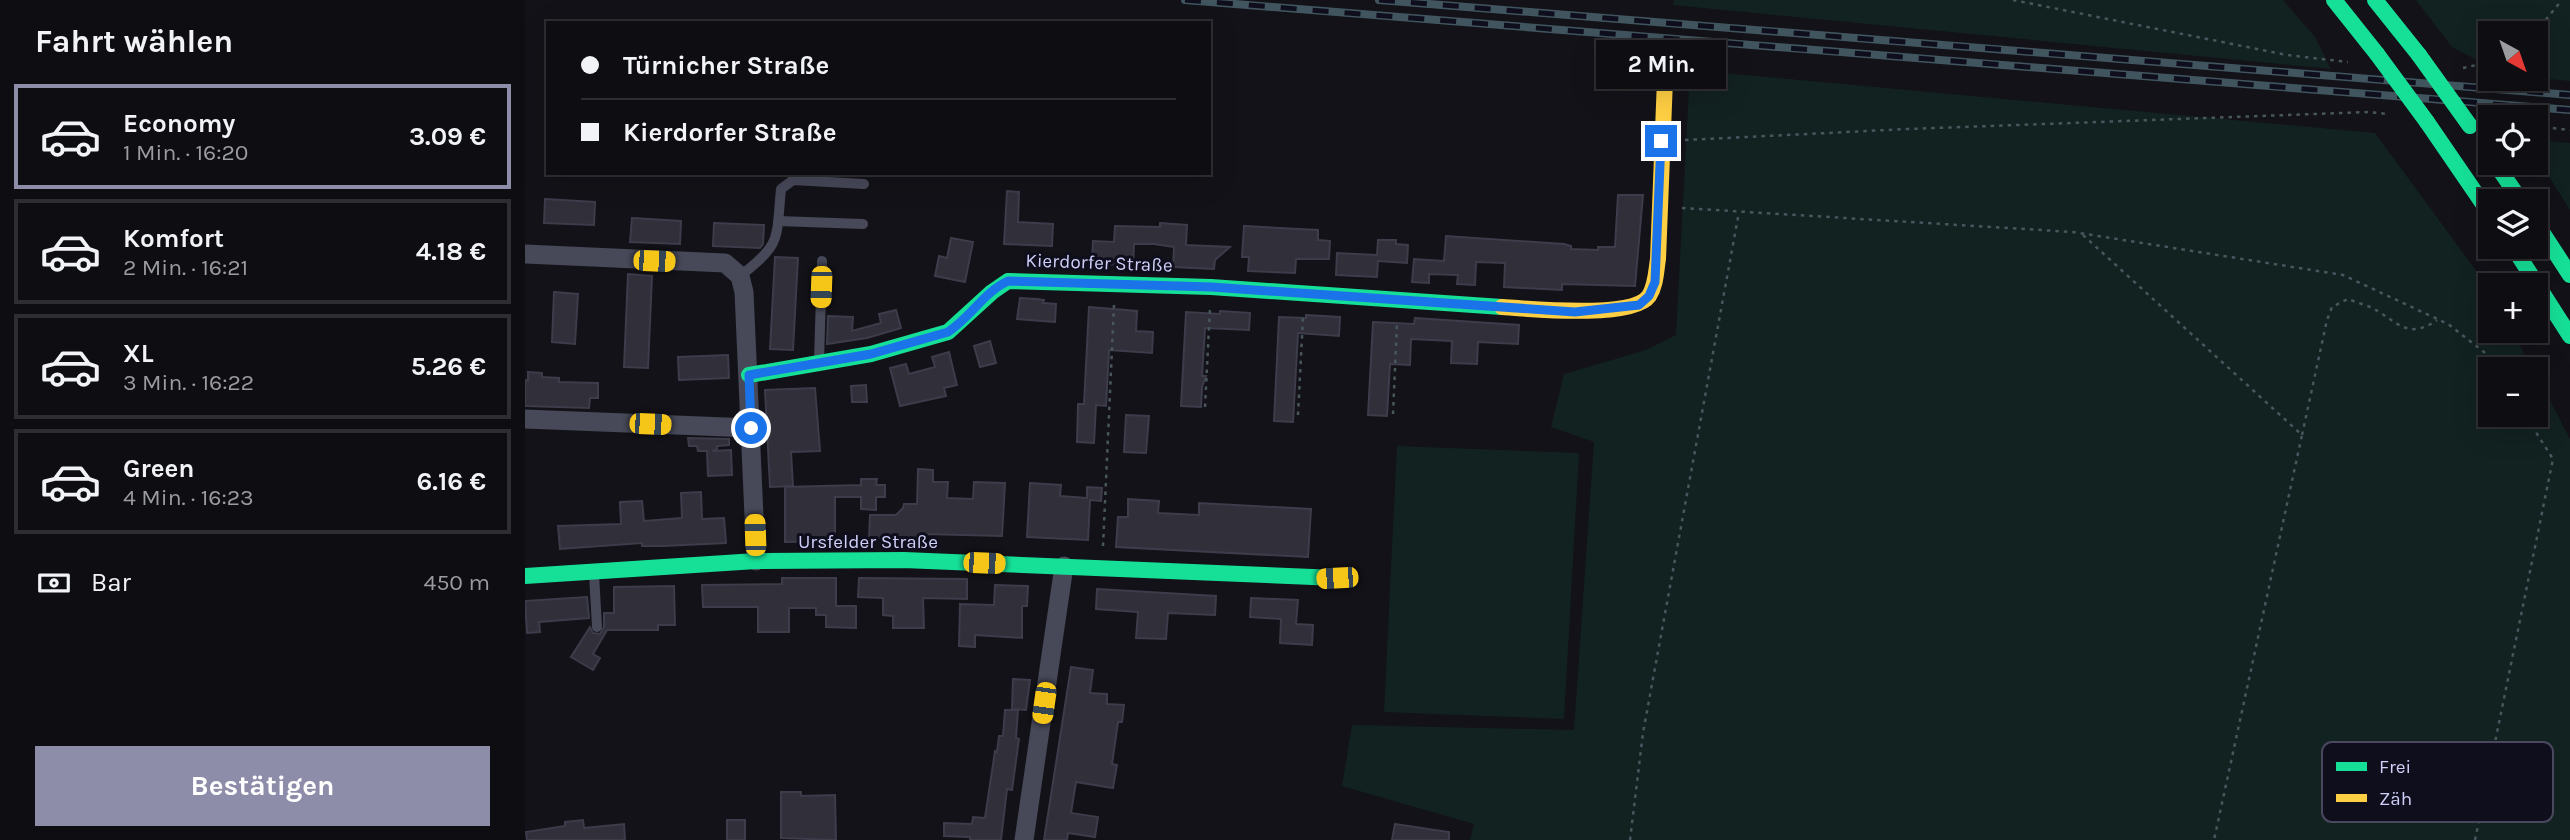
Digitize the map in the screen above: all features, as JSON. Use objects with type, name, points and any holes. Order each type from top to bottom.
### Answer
[{"type":"main road","points":[[2334,0],[2427,122],[2478,196]]},
{"type":"main road","points":[[2375,0],[2419,55],[2478,138]]},
{"type":"main road","name":"Kierdorfer Straße","points":[[749,375],[871,354],[948,332],[995,287],[1008,281],[1304,292],[1575,312],[1639,305],[1649,296],[1655,282],[1665,79]]},
{"type":"main road","points":[[2548,241],[2570,275]]},
{"type":"main road","points":[[2521,259],[2570,336]]},
{"type":"main road","name":"Ursfelder Straße","points":[[525,576],[756,561],[904,561],[1337,578]]},
{"type":"street","points":[[525,254],[725,264],[740,276],[744,292],[749,375],[756,561]]},
{"type":"street","points":[[525,419],[751,428]]},
{"type":"street","points":[[1024,840],[1064,566]]},
{"type":"lane","points":[[740,276],[771,249],[775,242],[781,189],[793,180],[865,184]]},
{"type":"lane","points":[[778,221],[863,224]]},
{"type":"lane","points":[[819,365],[822,261]]},
{"type":"lane","points":[[594,570],[597,626]]},
{"type":"path","points":[[2013,0],[2287,55],[2349,62]]},
{"type":"path","points":[[2545,21],[2562,0]]},
{"type":"path","points":[[2459,69],[2478,65]]},
{"type":"path","points":[[1661,141],[1922,128],[2369,112],[2396,114]]},
{"type":"path","points":[[2548,127],[2570,130]]},
{"type":"path","points":[[1658,206],[2081,233],[2343,275],[2448,324],[2487,357]]},
{"type":"path","points":[[1630,840],[1643,733],[1739,212]]},
{"type":"path","points":[[2081,233],[2301,435]]},
{"type":"path","points":[[1102,567],[1115,284]]},
{"type":"path","points":[[1205,407],[1211,287]]},
{"type":"path","points":[[1298,415],[1304,292]]},
{"type":"path","points":[[1393,414],[1398,298]]},
{"type":"path","points":[[2214,840],[2327,320],[2333,307],[2348,299],[2372,308],[2394,324],[2413,330],[2427,327],[2438,320]]},
{"type":"path","points":[[2495,742],[2553,459],[2533,427]]},
{"type":"path","points":[[2475,840],[2479,822]]},
{"type":"shaded area","points":[[1674,0],[2283,0],[2315,37],[2331,69],[1673,5]]},
{"type":"shaded area","points":[[2416,0],[2570,0],[2570,81],[2548,79],[2548,21],[2478,21],[2478,58],[2452,47]]},
{"type":"shaded area","points":[[1690,70],[2375,133],[2478,273],[2478,343],[2519,343],[2526,357],[2478,357],[2478,427],[2548,427],[2548,396],[2570,439],[2570,840],[1470,840],[1474,824],[1342,786],[1352,725],[1574,730],[1594,442],[1551,427],[1564,374],[1646,350],[1676,335]]},
{"type":"shaded area","points":[[2548,141],[2570,143],[2570,210],[2548,175]]},
{"type":"shaded area","points":[[1397,446],[1579,453],[1564,719],[1384,712]]},
{"type":"building","points":[[1007,191],[1019,192],[1018,222],[1053,224],[1052,246],[1004,244]]},
{"type":"building","points":[[1618,195],[1643,195],[1635,286],[1562,284],[1562,290],[1504,287],[1505,263],[1476,262],[1475,285],[1457,284],[1458,275],[1429,274],[1429,283],[1412,282],[1414,259],[1444,261],[1446,236],[1564,244],[1571,246],[1571,249],[1598,250],[1598,247],[1615,247]]},
{"type":"building","points":[[545,199],[595,202],[594,225],[544,223]]},
{"type":"building","points":[[632,218],[681,221],[680,244],[630,242]]},
{"type":"building","points":[[714,223],[764,225],[763,244],[760,248],[713,246]]},
{"type":"building","points":[[1160,223],[1187,225],[1186,245],[1230,247],[1215,260],[1214,269],[1173,267],[1174,247],[1154,244],[1134,244],[1133,266],[1092,263],[1093,241],[1114,242],[1115,226],[1160,227]]},
{"type":"building","points":[[1244,226],[1318,230],[1318,240],[1330,241],[1329,259],[1296,259],[1295,273],[1248,271],[1249,257],[1242,257]]},
{"type":"building","points":[[951,238],[973,242],[965,282],[935,276],[939,256],[947,258]]},
{"type":"building","points":[[1378,240],[1396,240],[1396,244],[1408,245],[1407,263],[1378,261],[1377,277],[1336,275],[1337,253],[1377,255]]},
{"type":"building","points":[[775,257],[798,258],[793,350],[770,349]]},
{"type":"building","points":[[628,274],[652,276],[648,368],[624,367]]},
{"type":"building","points":[[554,292],[578,294],[575,344],[552,342]]},
{"type":"building","points":[[1020,298],[1056,304],[1055,322],[1017,319]]},
{"type":"building","points":[[1089,307],[1137,311],[1136,331],[1153,332],[1152,353],[1109,350],[1106,406],[1096,405],[1094,443],[1077,442],[1078,404],[1084,404]]},
{"type":"building","points":[[896,310],[901,328],[867,338],[827,344],[828,316],[853,317],[852,331],[881,323],[879,314]]},
{"type":"building","points":[[1220,311],[1250,313],[1249,330],[1205,328],[1202,376],[1206,376],[1202,387],[1201,407],[1181,406],[1186,312],[1220,314]]},
{"type":"building","points":[[1306,315],[1340,317],[1339,336],[1298,333],[1293,422],[1274,421],[1279,317],[1306,318]]},
{"type":"building","points":[[1415,318],[1519,325],[1518,344],[1478,342],[1477,364],[1451,363],[1452,341],[1411,339],[1410,365],[1390,364],[1387,416],[1368,415],[1373,322],[1414,324]]},
{"type":"building","points":[[990,341],[996,363],[980,367],[974,346]]},
{"type":"building","points":[[949,352],[957,385],[944,388],[946,396],[900,406],[890,368],[906,364],[909,374],[935,367],[932,357]]},
{"type":"building","points":[[728,355],[729,378],[679,380],[678,357]]},
{"type":"building","points":[[528,372],[542,373],[542,377],[559,378],[559,382],[598,383],[598,398],[590,398],[589,408],[525,406],[525,380],[528,381]]},
{"type":"building","points":[[866,385],[867,402],[852,402],[851,386]]},
{"type":"building","points":[[815,388],[820,451],[791,452],[793,486],[770,487],[765,390]]},
{"type":"building","points":[[1126,415],[1149,416],[1146,453],[1124,452]]},
{"type":"building","points":[[688,438],[729,439],[729,445],[717,446],[717,450],[712,451],[731,450],[732,475],[708,476],[707,451],[698,451],[697,446],[689,446]]},
{"type":"building","points":[[918,469],[933,470],[933,482],[948,482],[947,498],[973,499],[974,482],[1005,483],[1002,536],[923,534],[923,539],[869,538],[870,515],[896,515],[904,504],[917,504]]},
{"type":"building","points":[[861,479],[877,479],[876,485],[885,485],[885,497],[876,497],[876,510],[861,509],[861,497],[835,497],[835,541],[785,542],[785,487],[861,485]]},
{"type":"building","points":[[1030,483],[1061,485],[1060,496],[1087,498],[1087,487],[1102,488],[1101,501],[1090,500],[1088,540],[1027,537]]},
{"type":"building","points":[[701,492],[702,519],[724,518],[726,543],[642,546],[642,543],[560,549],[558,526],[621,524],[620,502],[642,501],[644,521],[682,518],[681,493]]},
{"type":"building","points":[[1128,499],[1159,501],[1158,513],[1199,515],[1199,503],[1311,509],[1308,557],[1116,547],[1118,517],[1128,517]]},
{"type":"building","points":[[782,578],[836,578],[836,606],[856,606],[856,628],[826,627],[826,615],[816,615],[816,608],[789,608],[789,632],[758,632],[758,607],[703,607],[702,585],[782,584]]},
{"type":"building","points":[[859,578],[967,579],[967,599],[923,598],[924,628],[893,628],[893,616],[883,615],[883,598],[858,597]]},
{"type":"building","points":[[995,585],[1028,586],[1027,606],[1022,606],[1022,638],[975,635],[975,647],[959,646],[960,604],[994,605]]},
{"type":"building","points":[[674,586],[675,625],[658,625],[658,630],[607,630],[593,654],[600,658],[593,670],[571,657],[590,627],[593,633],[600,634],[604,627],[604,613],[614,613],[614,587]]},
{"type":"building","points":[[1097,589],[1216,596],[1215,615],[1168,613],[1166,639],[1136,638],[1138,612],[1096,609]]},
{"type":"building","points":[[587,597],[589,618],[539,622],[540,632],[527,633],[525,601]]},
{"type":"building","points":[[1251,598],[1298,600],[1296,624],[1313,625],[1312,645],[1280,643],[1281,619],[1250,617]]},
{"type":"building","points":[[1071,667],[1093,670],[1090,693],[1107,694],[1107,704],[1124,705],[1122,722],[1118,722],[1112,764],[1117,765],[1113,788],[1076,782],[1071,813],[1098,817],[1095,837],[1068,833],[1067,840],[1044,840]]},
{"type":"building","points":[[1013,679],[1030,680],[1026,710],[1012,709]]},
{"type":"building","points":[[1005,710],[1018,710],[1016,738],[1019,739],[1012,790],[1007,789],[1001,840],[970,840],[970,837],[944,836],[944,823],[972,824],[973,817],[985,818],[995,751],[997,752],[999,736],[1003,736]]},
{"type":"building","points":[[781,792],[801,792],[801,796],[835,795],[836,840],[781,838]]},
{"type":"building","points":[[583,820],[584,828],[624,824],[625,840],[527,840],[526,832],[565,826],[565,822]]},
{"type":"building","points":[[727,820],[745,820],[745,840],[727,840]]},
{"type":"building","points":[[1395,824],[1449,832],[1449,840],[1392,840]]},
{"type":"railway","points":[[1185,0],[2570,110]]},
{"type":"railway","points":[[1379,0],[2570,95]]},
{"type":"traffic: fast","points":[[2334,0],[2377,54]]},
{"type":"traffic: fast","points":[[2375,0],[2419,55]]},
{"type":"traffic: fast","points":[[2377,54],[2427,122]]},
{"type":"traffic: fast","points":[[2419,55],[2470,126]]},
{"type":"traffic: fast","points":[[2427,122],[2478,196]]},
{"type":"traffic: fast","points":[[2503,175],[2513,189]]},
{"type":"traffic: fast","points":[[2548,241],[2570,275]]},
{"type":"traffic: fast","points":[[2521,259],[2570,336]]},
{"type":"traffic: fast","points":[[749,375],[871,354],[948,332],[1008,281],[1211,287],[1502,307]]},
{"type":"traffic: fast","points":[[525,576],[756,561],[904,560],[1337,578]]},
{"type":"traffic: slow","points":[[1502,307],[1603,310],[1623,308],[1639,303],[1649,296],[1658,259],[1665,79]]},
{"type":"route","points":[[751,428],[749,375],[871,354],[948,332],[995,287],[1008,281],[1211,287],[1575,312],[1639,305],[1649,296],[1655,282],[1661,141]]}]
